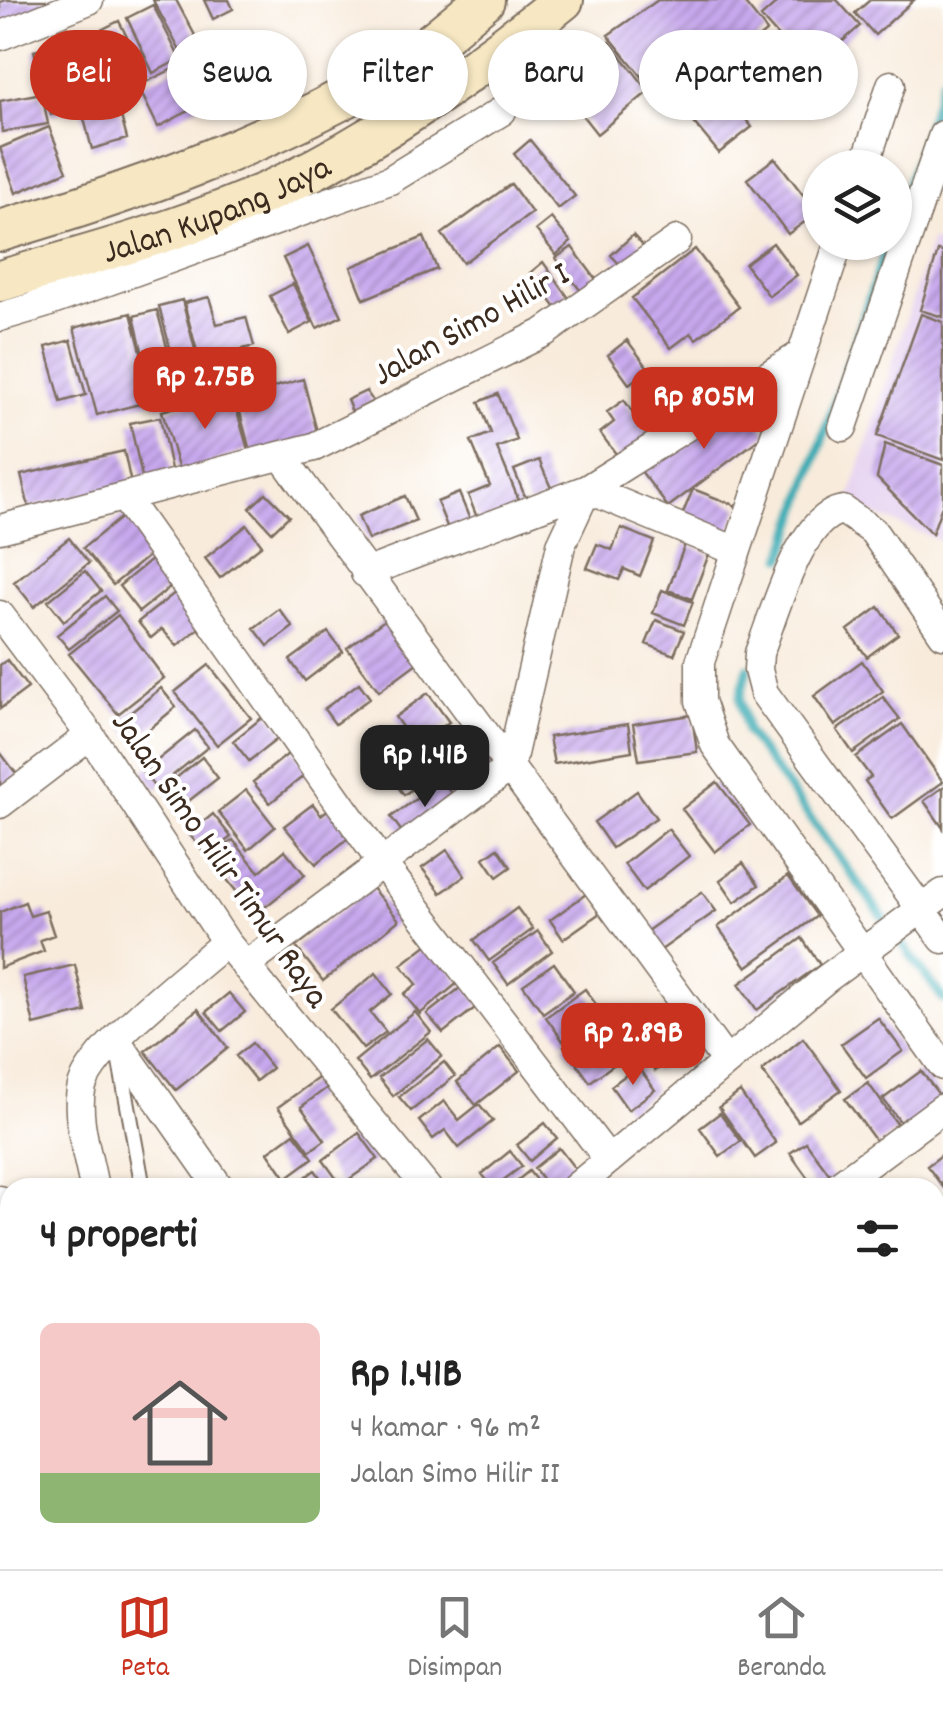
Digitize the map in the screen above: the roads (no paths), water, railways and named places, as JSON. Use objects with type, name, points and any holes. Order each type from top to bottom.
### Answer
[{"type":"main road","name":"Jalan Kupang Jaya","points":[[0,232],[134,192],[382,77],[484,0]]},
{"type":"main road","name":"Jalan Kupang Jaya","points":[[0,281],[42,287],[153,236],[290,182],[482,65],[563,0]]},
{"type":"main road","points":[[134,192],[153,236]]},
{"type":"street","points":[[0,36],[89,0]]},
{"type":"street","points":[[870,150],[891,85]]},
{"type":"street","points":[[0,317],[42,287],[390,180],[488,120]]},
{"type":"street","points":[[844,426],[943,135]]},
{"type":"street","name":"Jalan Simo Hilir I","points":[[0,530],[314,447],[545,332],[676,240]]},
{"type":"street","points":[[833,260],[700,662],[700,700],[715,745],[870,947],[943,1066]]},
{"type":"street","points":[[366,573],[587,489],[802,354]]},
{"type":"street","points":[[283,458],[724,1060]]},
{"type":"street","points":[[587,489],[736,551]]},
{"type":"street","points":[[245,966],[510,767],[561,545],[587,489]]},
{"type":"street","points":[[124,498],[382,863],[609,1160]]},
{"type":"street","points":[[943,634],[873,530],[844,510],[830,512],[806,537],[759,653],[758,670],[764,694],[943,939]]},
{"type":"street","name":"Jalan Simo Hilir Timur Raya","points":[[0,615],[90,735],[226,942],[419,1178]]},
{"type":"street","points":[[0,804],[90,735]]},
{"type":"street","points":[[587,1178],[724,1060],[923,908]]},
{"type":"street","points":[[92,1178],[80,1102],[83,1085],[116,1040],[226,942]]},
{"type":"street","points":[[116,1040],[213,1178]]},
{"type":"street","points":[[848,1178],[943,1108]]},
{"type":"lane","points":[[116,1040],[142,1178]]},
{"type":"waterway","points":[[912,171],[943,79]]},
{"type":"waterway","points":[[783,558],[882,260]]},
{"type":"waterway","points":[[748,668],[740,698],[747,732],[943,999]]}]
